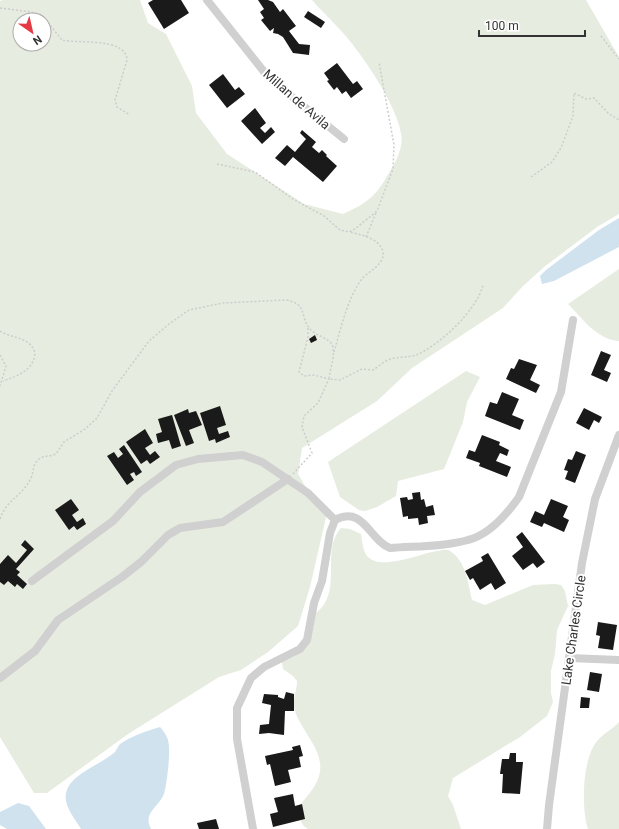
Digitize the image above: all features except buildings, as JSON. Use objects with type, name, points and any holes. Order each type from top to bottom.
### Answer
[{"type":"street","name":"Millan de Avila","points":[[207,0],[270,78],[344,139]]},
{"type":"street","points":[[253,829],[237,739],[237,708],[250,678],[264,667],[300,649],[307,640],[314,603],[322,582],[330,533],[335,520],[343,516],[351,516],[362,521],[384,546],[390,548],[469,540],[499,521],[510,510],[519,497],[561,392],[573,320]]},
{"type":"street","name":"Lake Charles Circle","points":[[547,829],[548,805],[582,563],[595,499],[619,435]]},
{"type":"street","points":[[32,580],[113,521],[140,492],[176,465],[198,459],[243,455],[262,462],[308,493],[335,520]]},
{"type":"street","points":[[0,678],[35,651],[58,620],[122,577],[141,562],[168,535],[180,528],[223,522],[288,479]]},
{"type":"street","points":[[569,658],[619,660]]},
{"type":"path","points":[[0,8],[42,15],[62,40],[108,43],[123,51],[126,54],[127,60],[115,100],[117,106],[130,115]]},
{"type":"path","points":[[601,36],[619,59]]},
{"type":"path","points":[[366,237],[391,175],[395,151],[379,62]]},
{"type":"path","points":[[531,177],[552,162],[561,148],[564,136],[573,116],[574,93],[586,99],[594,98],[608,113],[619,120]]},
{"type":"path","points":[[217,164],[255,172],[293,199],[324,216],[335,227],[366,237],[378,244],[381,248],[382,260],[365,275],[354,292],[334,354],[329,379],[318,403],[304,416],[302,427],[312,453],[288,479]]},
{"type":"path","points":[[349,232],[367,221],[377,211]]},
{"type":"path","points":[[308,325],[308,337],[299,372],[304,376],[314,375],[340,380],[362,369],[373,370],[390,359],[418,354],[456,326],[476,303],[483,285]]},
{"type":"path","points":[[0,519],[8,503],[19,496],[30,481],[36,462],[42,457],[56,454],[64,442],[85,429],[97,418],[112,391],[146,345],[168,324],[189,310],[223,303],[286,300],[295,302],[301,307],[308,325],[314,332],[332,344],[334,354]]},
{"type":"path","points":[[0,332],[23,339],[31,345],[35,353],[32,362],[26,370],[17,376],[3,380]]},
{"type":"path","points":[[0,355],[6,366],[0,386]]},
{"type":"shaded area","points":[[140,0],[148,23],[166,34],[192,86],[196,113],[227,154],[304,204],[343,214],[365,202],[380,188],[397,159],[402,138],[398,122],[380,84],[345,35],[312,0],[586,0],[619,57],[619,214],[597,227],[544,267],[522,287],[503,308],[412,368],[377,401],[302,448],[298,474],[308,491],[327,513],[310,587],[298,626],[268,652],[241,670],[219,677],[128,734],[47,793],[34,793],[0,737],[0,1]]},
{"type":"shaded area","points":[[619,269],[619,341],[603,336],[590,327],[568,304]]},
{"type":"shaded area","points":[[466,371],[480,377],[467,402],[463,422],[444,469],[398,481],[396,496],[377,507],[365,511],[359,510],[340,497],[328,462]]},
{"type":"shaded area","points":[[341,528],[350,529],[361,534],[365,553],[374,561],[392,562],[441,550],[450,551],[460,560],[463,566],[468,580],[472,600],[485,605],[533,585],[561,585],[565,591],[568,606],[557,630],[555,654],[551,671],[551,693],[553,702],[547,716],[520,737],[453,778],[448,796],[453,805],[461,829],[308,829],[301,822],[299,807],[314,787],[319,777],[319,758],[316,749],[296,714],[294,701],[297,681],[283,669],[282,662],[299,654],[311,639],[316,613],[324,604],[329,594],[331,583],[332,548],[335,537]]},
{"type":"shaded area","points":[[619,722],[619,829],[588,829],[584,809],[584,783],[589,758],[598,740]]},
{"type":"water","points":[[619,218],[619,247],[554,281],[542,284],[540,276],[546,270],[599,230]]},
{"type":"water","points":[[160,727],[165,733],[169,745],[168,767],[164,794],[162,799],[150,814],[149,823],[151,829],[81,829],[67,805],[66,795],[70,784],[81,774],[115,752],[119,745],[124,741]]},
{"type":"water","points":[[18,803],[29,806],[46,829],[7,829],[0,825],[0,812]]}]
